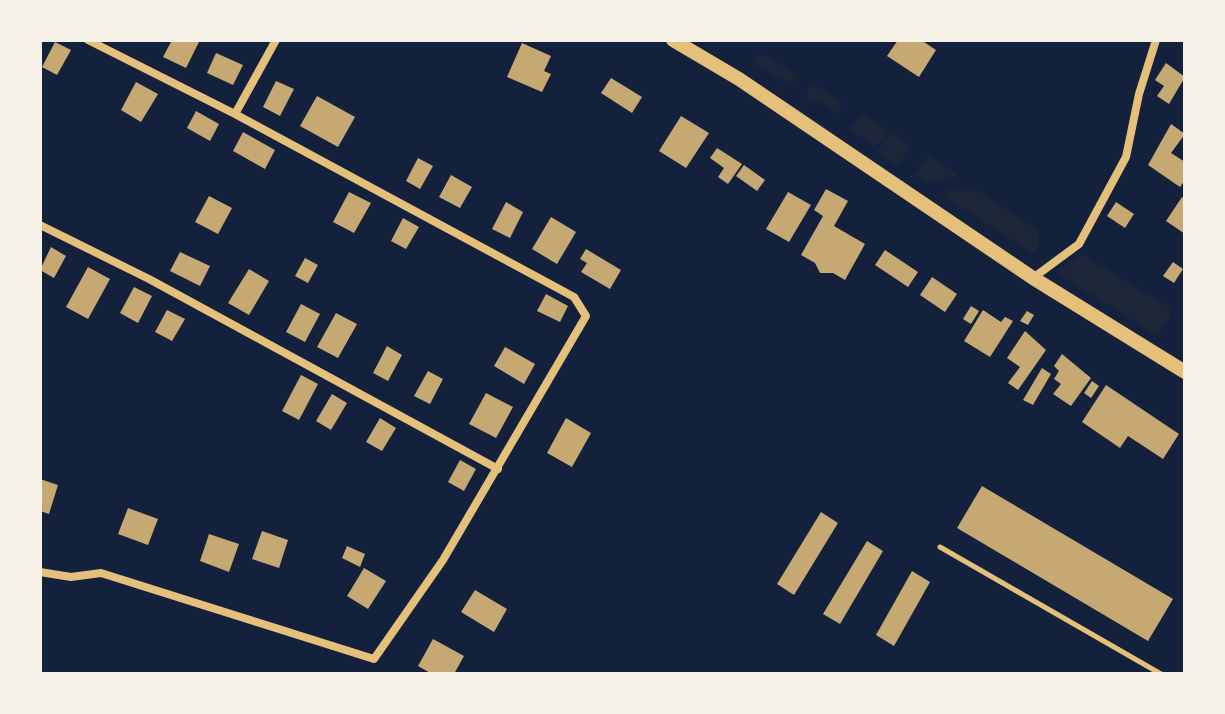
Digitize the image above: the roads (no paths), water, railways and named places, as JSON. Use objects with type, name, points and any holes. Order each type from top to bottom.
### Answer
[{"type":"main road","points":[[673,40],[739,79],[1033,278],[1185,372]]},
{"type":"street","points":[[40,572],[71,577],[101,573],[374,659],[443,560],[586,316],[574,297],[235,114],[88,40]]},
{"type":"street","points":[[235,114],[276,40]]},
{"type":"street","points":[[1033,278],[1079,244],[1126,157],[1139,94],[1156,40]]},
{"type":"street","points":[[40,225],[149,279],[498,469]]},
{"type":"lane","points":[[940,547],[1161,674]]}]
